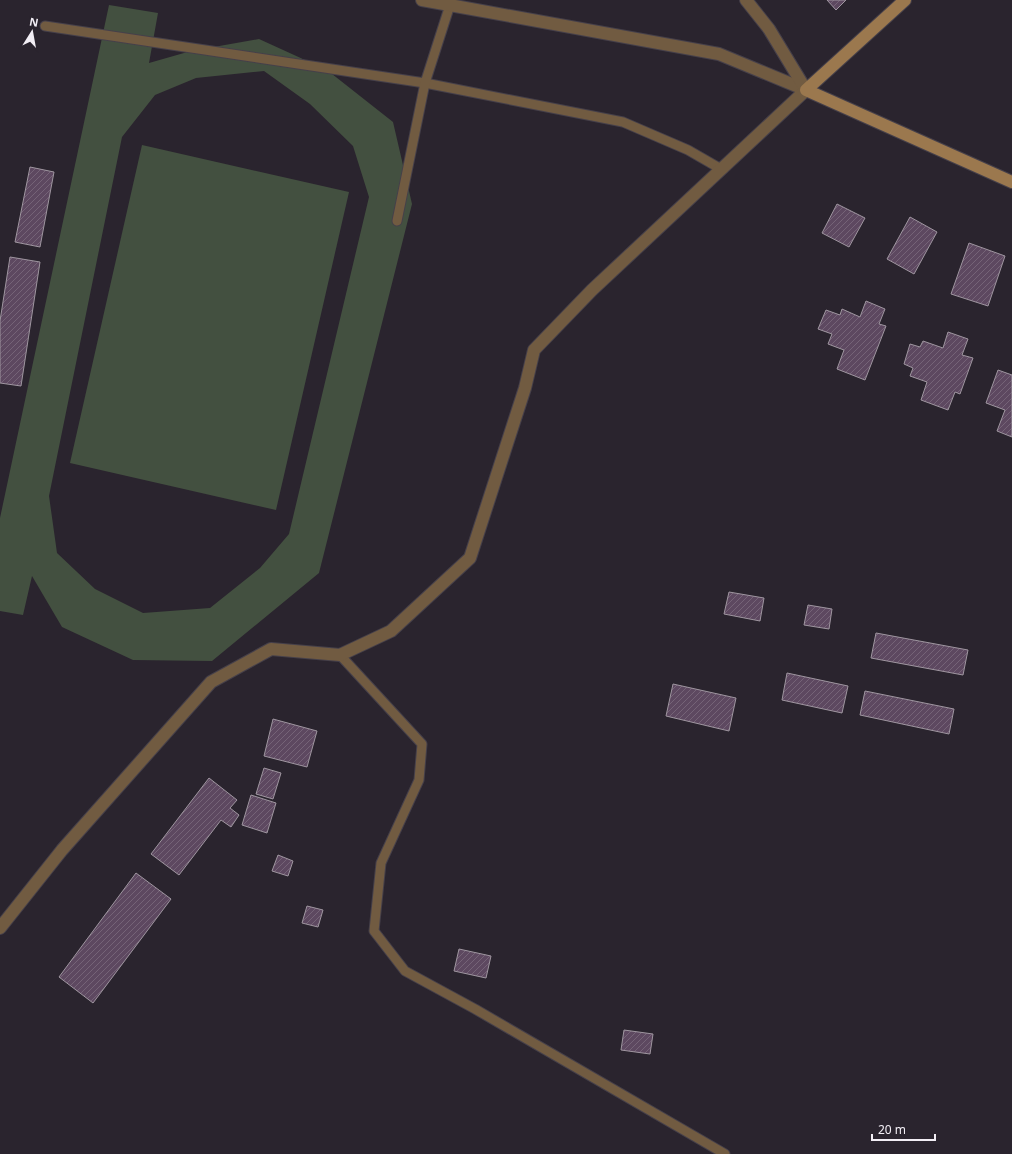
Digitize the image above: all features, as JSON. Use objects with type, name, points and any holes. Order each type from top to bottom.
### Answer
[{"type":"street","points":[[422,0],[719,54],[806,90],[1012,182]]},
{"type":"street","points":[[746,0],[769,29],[806,90]]},
{"type":"street","points":[[0,928],[62,850],[211,682],[271,649],[340,655],[391,631],[470,558],[525,388],[534,350],[592,290],[806,90],[905,0]]},
{"type":"lane","points":[[397,221],[425,83],[450,5]]},
{"type":"lane","points":[[45,26],[425,83],[623,122],[688,150],[721,170]]},
{"type":"lane","points":[[340,655],[422,744],[419,780],[381,863],[374,931],[405,971],[475,1009],[725,1154]]},
{"type":"green space","points":[[109,5],[158,13],[149,63],[191,51],[259,39],[327,70],[393,122],[412,204],[319,573],[212,661],[133,660],[62,627],[32,576],[23,615],[0,611],[0,518]],"holes":[[[264,71],[310,104],[353,146],[369,197],[289,534],[260,568],[210,608],[143,613],[95,589],[57,553],[49,496],[122,137],[155,95],[196,78]]]},
{"type":"green space","points":[[142,145],[349,192],[276,510],[70,463]]},
{"type":"building","points":[[827,0],[846,0],[836,10]]},
{"type":"building","points":[[30,167],[54,172],[40,247],[15,242]]},
{"type":"building","points":[[837,204],[865,218],[849,247],[822,233]]},
{"type":"building","points":[[910,217],[937,232],[914,274],[887,259]]},
{"type":"building","points":[[969,243],[1005,256],[988,306],[951,294]]},
{"type":"building","points":[[10,257],[40,262],[21,386],[0,383],[0,321]]},
{"type":"building","points":[[866,301],[885,309],[879,324],[886,326],[865,380],[837,369],[844,350],[828,344],[832,334],[818,329],[826,310],[840,315],[842,309],[860,317]]},
{"type":"building","points":[[948,332],[968,339],[962,355],[973,358],[960,394],[955,392],[948,410],[921,400],[927,382],[910,376],[913,368],[904,364],[910,344],[920,347],[923,341],[943,348]]},
{"type":"building","points":[[998,370],[1012,375],[1012,437],[997,431],[1005,410],[986,403]]},
{"type":"building","points":[[729,592],[764,598],[760,621],[724,614]]},
{"type":"building","points":[[808,605],[832,609],[829,629],[804,625]]},
{"type":"building","points":[[876,633],[968,650],[963,675],[871,658]]},
{"type":"building","points":[[787,673],[848,686],[842,713],[782,700]]},
{"type":"building","points":[[673,684],[736,698],[729,731],[666,716]]},
{"type":"building","points":[[865,691],[954,709],[949,734],[860,715]]},
{"type":"building","points":[[273,719],[317,731],[307,767],[264,756]]},
{"type":"building","points":[[264,768],[281,773],[273,799],[256,794]]},
{"type":"building","points":[[209,778],[237,800],[230,808],[239,815],[231,827],[221,820],[179,875],[151,854]]},
{"type":"building","points":[[251,795],[276,803],[267,833],[242,825]]},
{"type":"building","points":[[278,855],[293,861],[288,876],[272,871]]},
{"type":"building","points":[[136,873],[171,899],[93,1003],[59,977]]},
{"type":"building","points":[[307,906],[323,910],[318,927],[302,923]]},
{"type":"building","points":[[459,949],[491,956],[486,978],[454,971]]},
{"type":"building","points":[[624,1030],[653,1034],[650,1054],[621,1050]]}]
